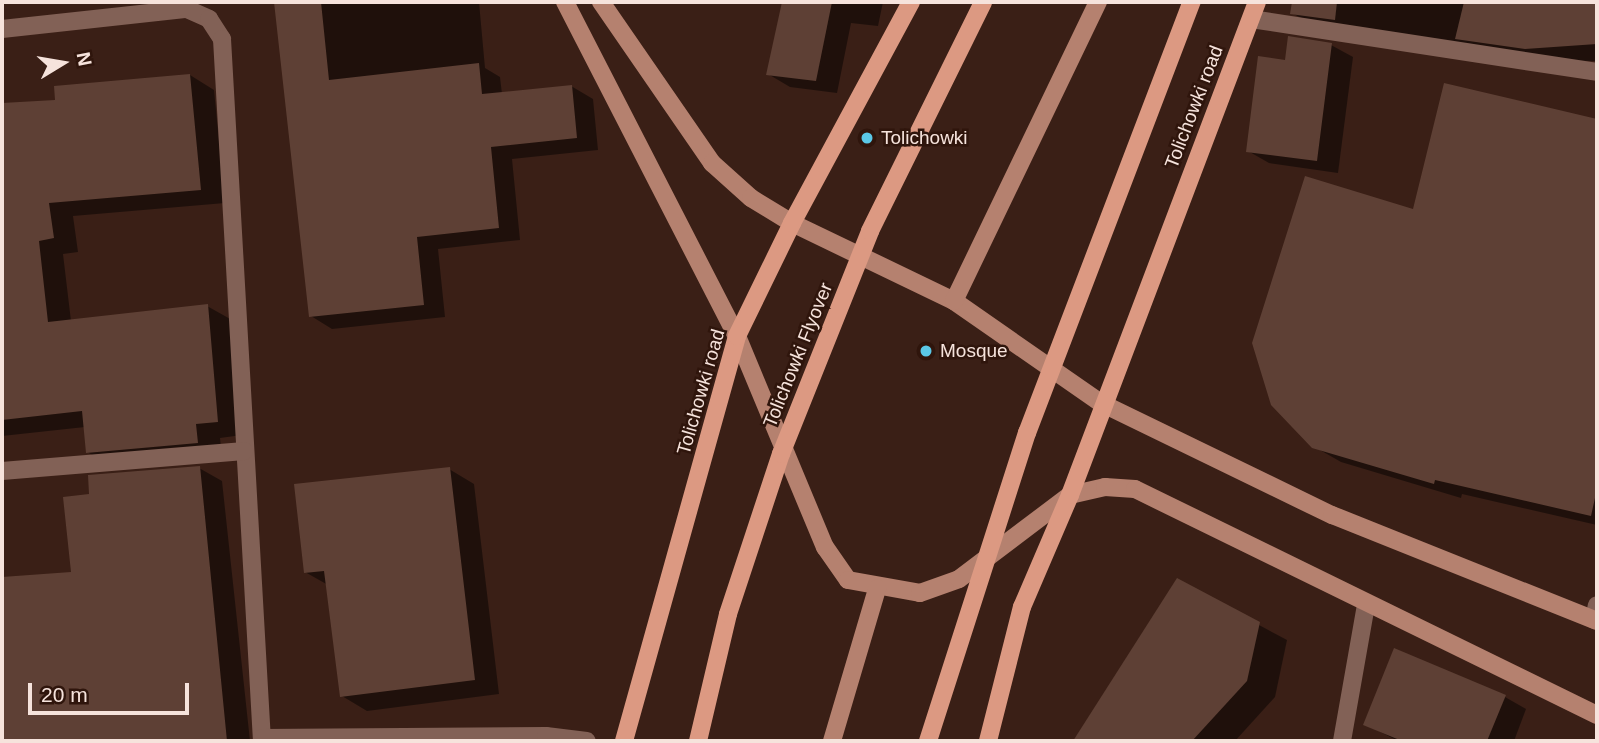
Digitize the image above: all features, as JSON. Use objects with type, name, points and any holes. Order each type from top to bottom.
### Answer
[{"type":"main road","name":"Tolichowki road","points":[[624,741],[737,336],[792,223],[911,2]]},
{"type":"main road","name":"Tolichowki Flyover","points":[[698,741],[728,614],[781,454],[870,231],[983,2]]},
{"type":"main road","points":[[928,741],[1027,433],[1192,2]]},
{"type":"main road","name":"Tolichowki road","points":[[988,741],[1022,607],[1070,495],[1101,403],[1254,10]]},
{"type":"street","points":[[565,2],[737,336],[825,547],[848,580],[877,589],[920,593],[959,579],[1070,495],[1105,487],[1135,489],[1366,605],[1597,715]]},
{"type":"street","points":[[601,2],[712,163],[751,198],[792,223],[954,301],[1101,403],[1332,515],[1596,615]]},
{"type":"street","points":[[954,301],[1098,2]]},
{"type":"street","points":[[2,29],[187,9],[209,19],[222,39],[262,740],[546,736],[587,741]]},
{"type":"street","points":[[1254,10],[1597,72]]},
{"type":"street","points":[[2,471],[244,451]]},
{"type":"street","points":[[832,741],[877,589]]},
{"type":"street","points":[[1342,741],[1366,605]]},
{"type":"building","points":[[274,2],[321,2],[329,80],[479,63],[482,94],[572,85],[577,138],[491,147],[499,228],[417,237],[424,305],[309,317]]},
{"type":"building","points":[[782,2],[832,2],[816,81],[766,75]]},
{"type":"building","points":[[1292,2],[1337,2],[1335,20],[1290,14]]},
{"type":"building","points":[[1464,2],[1597,2],[1597,44],[1525,49],[1455,39]]},
{"type":"building","points":[[1288,36],[1332,43],[1317,161],[1246,152],[1258,56],[1285,60]]},
{"type":"building","points":[[190,74],[201,190],[49,203],[54,238],[39,241],[48,322],[208,304],[218,422],[196,424],[198,443],[86,453],[82,411],[2,420],[2,103],[55,100],[54,86]]},
{"type":"building","points":[[1444,83],[1597,119],[1597,489],[1591,516],[1435,480],[1434,484],[1312,448],[1271,405],[1252,343],[1305,176],[1413,209]]},
{"type":"building","points":[[200,466],[227,741],[2,741],[2,577],[71,572],[63,497],[89,494],[88,475]]},
{"type":"building","points":[[450,467],[475,680],[340,697],[324,571],[304,573],[294,484]]},
{"type":"building","points":[[1177,578],[1260,622],[1247,681],[1192,741],[1073,741]]},
{"type":"building","points":[[1394,648],[1506,695],[1487,741],[1402,741],[1363,725]]},
{"type":"place","name":"Tolichowki","points":[[867,138]]},
{"type":"place","name":"Mosque","points":[[926,351]]}]
